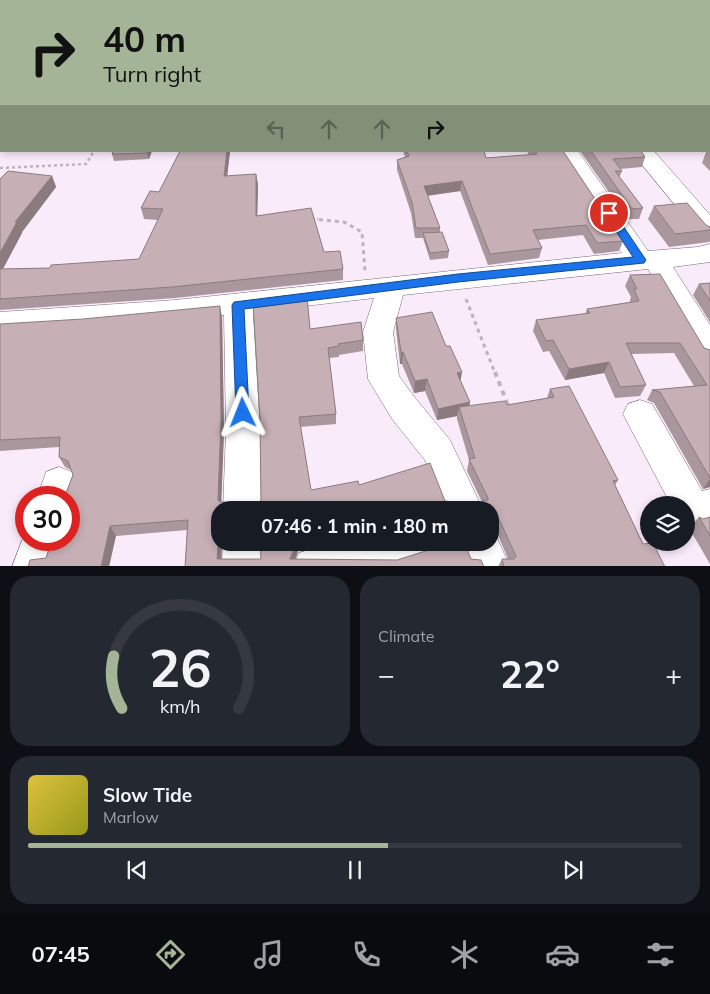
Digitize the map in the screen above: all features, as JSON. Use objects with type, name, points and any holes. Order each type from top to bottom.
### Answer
[{"type":"street","points":[[568,152],[648,259],[710,350]]},
{"type":"street","points":[[643,152],[710,231]]},
{"type":"street","points":[[0,323],[238,305],[458,278],[648,259],[698,256],[710,253]]},
{"type":"street","points":[[379,287],[378,332],[384,379],[404,409],[438,451],[460,501]]},
{"type":"street","points":[[238,305],[244,431],[242,501]]},
{"type":"street","points":[[640,414],[693,510],[710,507]]},
{"type":"street","points":[[32,566],[37,551]]},
{"type":"street","points":[[242,551],[242,566]]},
{"type":"street","points":[[312,566],[379,551]]},
{"type":"street","points":[[483,551],[490,566]]},
{"type":"path","points":[[0,168],[86,164],[93,152]]},
{"type":"path","points":[[307,218],[346,222],[356,226],[362,232],[379,287]]},
{"type":"path","points":[[458,278],[512,414]]},
{"type":"building","points":[[113,152],[148,152],[147,153],[112,154]]},
{"type":"building","points":[[179,152],[227,152],[224,176],[256,174],[256,216],[311,208],[324,252],[340,251],[343,269],[172,287],[0,299],[0,269],[50,268],[51,265],[139,259],[163,209],[141,208],[150,191],[159,192]]},
{"type":"building","points":[[407,152],[484,152],[486,158],[537,154],[536,152],[564,152],[623,241],[597,243],[586,225],[533,230],[542,248],[490,254],[462,181],[424,186],[440,228],[416,228],[412,202],[397,160],[409,156]]},
{"type":"building","points":[[592,152],[642,152],[645,157],[613,159],[622,171],[615,171],[643,208],[632,209]]},
{"type":"building","points":[[8,171],[52,176],[15,222],[17,222],[0,253],[0,179]]},
{"type":"building","points":[[687,203],[706,225],[710,227],[710,230],[675,234],[654,206]]},
{"type":"building","points":[[442,232],[449,251],[430,253],[423,233]]},
{"type":"building","points":[[660,274],[704,348],[710,350],[710,478],[660,392],[652,390],[707,385],[680,343],[626,343],[646,385],[620,387],[609,362],[569,369],[553,340],[546,341],[536,320],[590,313],[587,309],[639,301],[634,289],[637,289],[630,275]]},
{"type":"building","points":[[710,283],[710,301],[699,284]]},
{"type":"building","points":[[307,296],[310,329],[361,322],[363,340],[338,344],[339,346],[328,348],[336,414],[299,417],[311,490],[358,481],[359,485],[430,463],[445,501],[260,501],[260,420],[253,303]]},
{"type":"building","points":[[220,306],[221,420],[218,500],[211,501],[211,551],[218,551],[217,559],[261,559],[261,551],[293,551],[290,559],[397,560],[426,551],[468,551],[471,559],[481,560],[484,566],[185,566],[188,520],[110,526],[101,566],[28,566],[30,560],[46,558],[48,551],[80,551],[80,486],[69,486],[73,475],[68,461],[59,457],[60,437],[0,440],[0,324],[83,319]]},
{"type":"building","points":[[432,312],[446,346],[450,346],[462,372],[457,373],[470,402],[438,409],[427,379],[415,381],[403,352],[401,352],[396,318]]},
{"type":"building","points":[[569,386],[618,480],[613,481],[640,538],[640,551],[657,551],[664,566],[504,566],[502,559],[514,559],[516,556],[499,519],[499,501],[482,501],[488,500],[488,498],[469,459],[475,458],[459,407],[505,401],[507,405],[554,397],[550,389]]},
{"type":"building","points":[[699,517],[703,519],[710,517],[710,536]]},
{"type":"route","points":[[243,413],[238,305],[458,278],[640,260],[609,213]]}]
